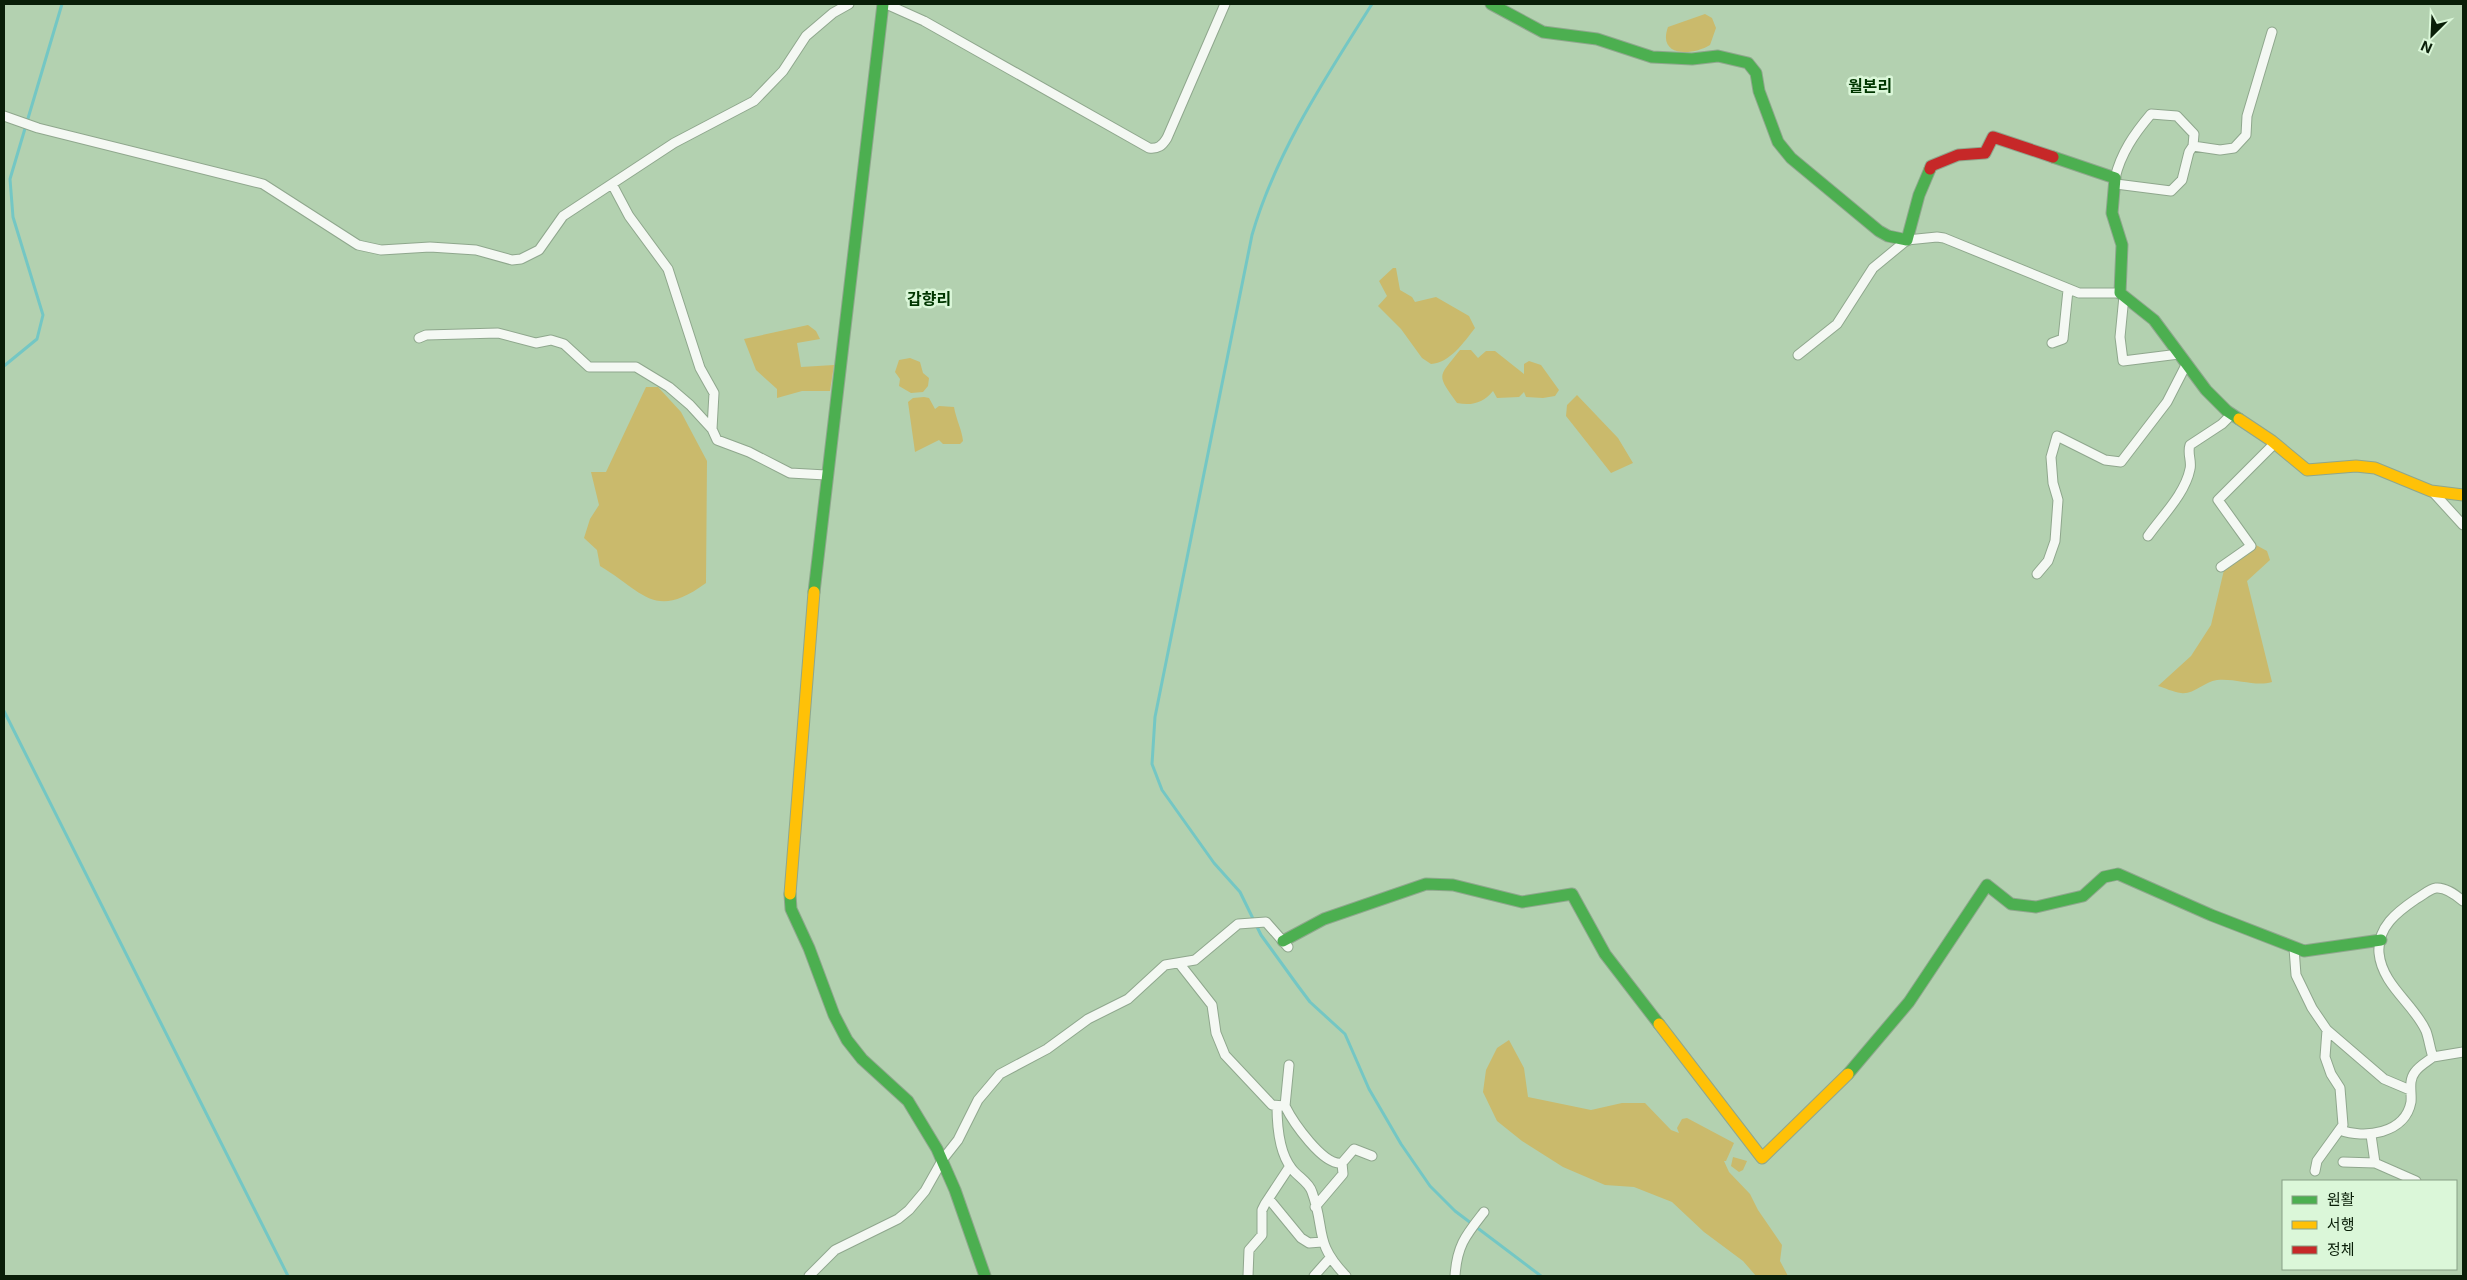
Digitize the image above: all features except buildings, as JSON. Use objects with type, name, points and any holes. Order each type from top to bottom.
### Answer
[{"type":"street","points":[[4,116],[38,128],[263,184],[314,216],[341,236],[358,245],[381,250],[430,247],[476,250],[512,260],[521,259],[539,250],[563,216],[674,143],[754,101],[783,71],[806,36],[833,13],[849,4]]},
{"type":"street","points":[[985,1276],[943,1159],[913,1107],[884,1077],[862,1060],[843,1035],[789,903],[814,586],[826,475],[885,4],[924,21],[1149,148],[1154,149],[1162,146],[1167,138],[1225,4]]},
{"type":"street","points":[[1491,4],[1543,32],[1597,40],[1652,57],[1692,59],[1718,56],[1748,63],[1756,73],[1759,91],[1778,142],[1791,158],[1879,231],[1888,236],[1907,240],[1944,238],[2068,290],[2090,295],[2122,294],[2154,320],[2206,390],[2231,415],[2275,443],[2307,470],[2314,471],[2356,466],[2376,468],[2432,491],[2463,495]]},
{"type":"street","points":[[2193,146],[2220,150],[2234,148],[2246,135],[2248,116],[2272,32]]},
{"type":"street","points":[[1798,355],[1837,324],[1873,268],[1907,240],[1919,195],[1931,166],[1958,155],[1984,153],[1993,137],[2115,181],[2171,191],[2182,180],[2189,152],[2193,146],[2194,134],[2177,116],[2151,114],[2135,132],[2123,153],[2115,181],[2112,197],[2112,213],[2122,245],[2120,322],[2123,361],[2179,354]]},
{"type":"street","points":[[612,184],[629,216],[668,269],[700,368],[714,392],[712,429]]},
{"type":"street","points":[[2052,343],[2063,339],[2068,290]]},
{"type":"street","points":[[418,338],[426,335],[498,333],[536,343],[551,340],[564,344],[589,367],[636,367],[669,387],[690,405],[712,429],[717,440],[749,452],[790,473],[826,475]]},
{"type":"street","points":[[2037,574],[2048,561],[2055,541],[2058,500],[2053,483],[2051,457],[2057,436],[2105,460],[2121,462],[2167,402],[2186,365]]},
{"type":"street","points":[[2148,536],[2176,499],[2187,478],[2190,469],[2190,445],[2222,424],[2231,415]]},
{"type":"street","points":[[2221,567],[2251,546],[2218,500],[2275,443]]},
{"type":"street","points":[[2432,491],[2463,525]]},
{"type":"street","points":[[809,1276],[835,1250],[903,1216],[925,1191],[943,1159],[958,1140],[978,1100],[1000,1074],[1047,1049],[1088,1019],[1128,1000],[1165,965],[1194,960],[1230,929],[1245,922],[1262,920],[1268,924],[1285,944],[1324,919],[1426,884],[1453,885],[1522,902],[1572,894],[1580,913],[1612,967],[1676,1044],[1762,1158],[1876,1045],[1904,1009],[1987,885],[2003,901],[2019,907],[2033,908],[2079,897],[2091,890],[2104,876],[2118,874],[2211,915],[2294,948],[2313,951],[2346,944],[2381,940]]},
{"type":"street","points":[[2433,1057],[2425,1030],[2389,981],[2379,953],[2381,940],[2389,920],[2396,913],[2434,888],[2450,891],[2463,901]]},
{"type":"street","points":[[2294,948],[2296,975],[2312,1008],[2327,1030],[2384,1079],[2410,1090]]},
{"type":"street","points":[[1179,963],[1212,1005],[1216,1033],[1225,1055],[1272,1105],[1281,1106],[1315,1148],[1334,1162],[1342,1163]]},
{"type":"street","points":[[2315,1171],[2317,1161],[2343,1125],[2340,1088],[2331,1074],[2325,1057],[2327,1030]]},
{"type":"street","points":[[2340,1130],[2357,1135],[2371,1135],[2383,1131],[2404,1118],[2411,1102],[2410,1090],[2415,1072],[2433,1057],[2463,1052]]},
{"type":"street","points":[[1289,1065],[1278,1131],[1290,1166],[1310,1187],[1322,1242],[1330,1258],[1346,1276]]},
{"type":"street","points":[[2371,1135],[2375,1163]]},
{"type":"street","points":[[1315,1207],[1343,1174],[1342,1163],[1354,1149],[1372,1156]]},
{"type":"street","points":[[2344,1162],[2375,1163],[2414,1180]]},
{"type":"street","points":[[1248,1276],[1249,1250],[1262,1235],[1262,1210],[1290,1166]]},
{"type":"street","points":[[1269,1199],[1301,1238],[1309,1243],[1322,1242]]},
{"type":"street","points":[[1455,1276],[1457,1255],[1467,1232],[1482,1215]]},
{"type":"street","points":[[1314,1276],[1330,1258]]},
{"type":"shaded area","points":[[1705,14],[1712,18],[1716,28],[1710,45],[1703,49],[1686,52],[1672,49],[1667,44],[1668,27]]},
{"type":"shaded area","points":[[1393,268],[1396,268],[1400,290],[1412,297],[1415,302],[1436,297],[1469,316],[1475,328],[1456,351],[1444,360],[1431,364],[1422,358],[1401,329],[1378,306],[1387,296],[1379,281]]},
{"type":"shaded area","points":[[808,325],[816,331],[820,339],[797,343],[801,367],[834,365],[830,391],[802,391],[777,398],[777,389],[756,370],[744,339]]},
{"type":"shaded area","points":[[1460,350],[1471,350],[1478,358],[1486,351],[1495,351],[1524,374],[1524,364],[1529,361],[1541,365],[1559,390],[1555,396],[1543,398],[1526,397],[1524,392],[1519,397],[1497,398],[1493,391],[1477,403],[1457,403],[1445,386],[1442,375]]},
{"type":"shaded area","points":[[910,358],[920,362],[923,373],[929,378],[928,386],[923,392],[911,393],[899,386],[900,379],[895,372],[899,360]]},
{"type":"shaded area","points":[[646,387],[658,387],[681,412],[707,461],[706,583],[674,600],[661,601],[650,599],[639,593],[600,566],[597,550],[584,538],[590,519],[599,505],[591,472],[606,472]]},
{"type":"shaded area","points":[[1577,395],[1618,438],[1633,463],[1611,473],[1566,416],[1567,405]]},
{"type":"shaded area","points":[[913,398],[929,398],[935,409],[939,406],[954,407],[963,441],[960,444],[943,444],[939,440],[915,452],[908,402]]},
{"type":"shaded area","points":[[2256,545],[2267,551],[2270,560],[2247,581],[2272,682],[2259,684],[2217,680],[2185,693],[2175,692],[2158,686],[2191,656],[2211,625],[2224,570]]},
{"type":"shaded area","points":[[1509,1040],[1524,1068],[1528,1097],[1591,1110],[1622,1103],[1645,1103],[1671,1130],[1679,1133],[1677,1128],[1682,1119],[1687,1118],[1734,1143],[1726,1161],[1724,1161],[1729,1172],[1750,1194],[1758,1210],[1782,1245],[1780,1261],[1788,1276],[1756,1276],[1743,1261],[1704,1232],[1672,1202],[1634,1187],[1605,1185],[1563,1167],[1522,1141],[1497,1121],[1483,1092],[1486,1070],[1497,1048]]},
{"type":"shaded area","points":[[1733,1157],[1747,1161],[1743,1170],[1739,1172],[1731,1166]]},
{"type":"waterway","points":[[4,366],[37,339],[43,315],[13,217],[10,179],[62,4]]},
{"type":"waterway","points":[[1372,4],[1320,87],[1288,145],[1274,174],[1252,235],[1155,717],[1152,764],[1162,790],[1214,863],[1240,892],[1261,935],[1310,1002],[1345,1034],[1369,1089],[1401,1144],[1430,1186],[1455,1211],[1541,1276]]},
{"type":"waterway","points":[[4,711],[288,1276]]},
{"type":"traffic: fast","points":[[814,592],[883,4]]},
{"type":"traffic: fast","points":[[1491,4],[1543,32],[1597,39],[1652,57],[1692,59],[1718,56],[1748,63],[1756,73],[1759,91],[1778,142],[1791,158],[1879,231],[1888,236],[1907,240],[1919,195],[1930,169]]},
{"type":"traffic: fast","points":[[2053,157],[2115,178],[2112,213],[2122,245],[2120,293],[2154,320],[2206,390],[2227,411],[2239,419]]},
{"type":"traffic: fast","points":[[1848,1074],[1909,1002],[1987,885],[2011,904],[2036,907],[2083,896],[2104,877],[2118,874],[2211,915],[2304,951],[2381,940]]},
{"type":"traffic: fast","points":[[1283,941],[1324,919],[1426,884],[1453,885],[1522,902],[1572,894],[1605,954],[1659,1024]]},
{"type":"traffic: fast","points":[[790,894],[791,909],[809,948],[834,1015],[847,1040],[862,1059],[908,1101],[937,1149],[955,1190],[985,1276]]},
{"type":"traffic: slow","points":[[2239,419],[2272,441],[2307,470],[2356,466],[2375,468],[2431,491],[2463,495]]},
{"type":"traffic: slow","points":[[790,894],[814,592]]},
{"type":"traffic: slow","points":[[1659,1024],[1762,1158],[1848,1074]]},
{"type":"traffic: jam","points":[[1930,169],[1931,166],[1958,155],[1985,153],[1993,137],[2053,157]]},
{"type":"district","name":"월본리","points":[[1870,86]]},
{"type":"district","name":"갑향리","points":[[929,299]]}]
